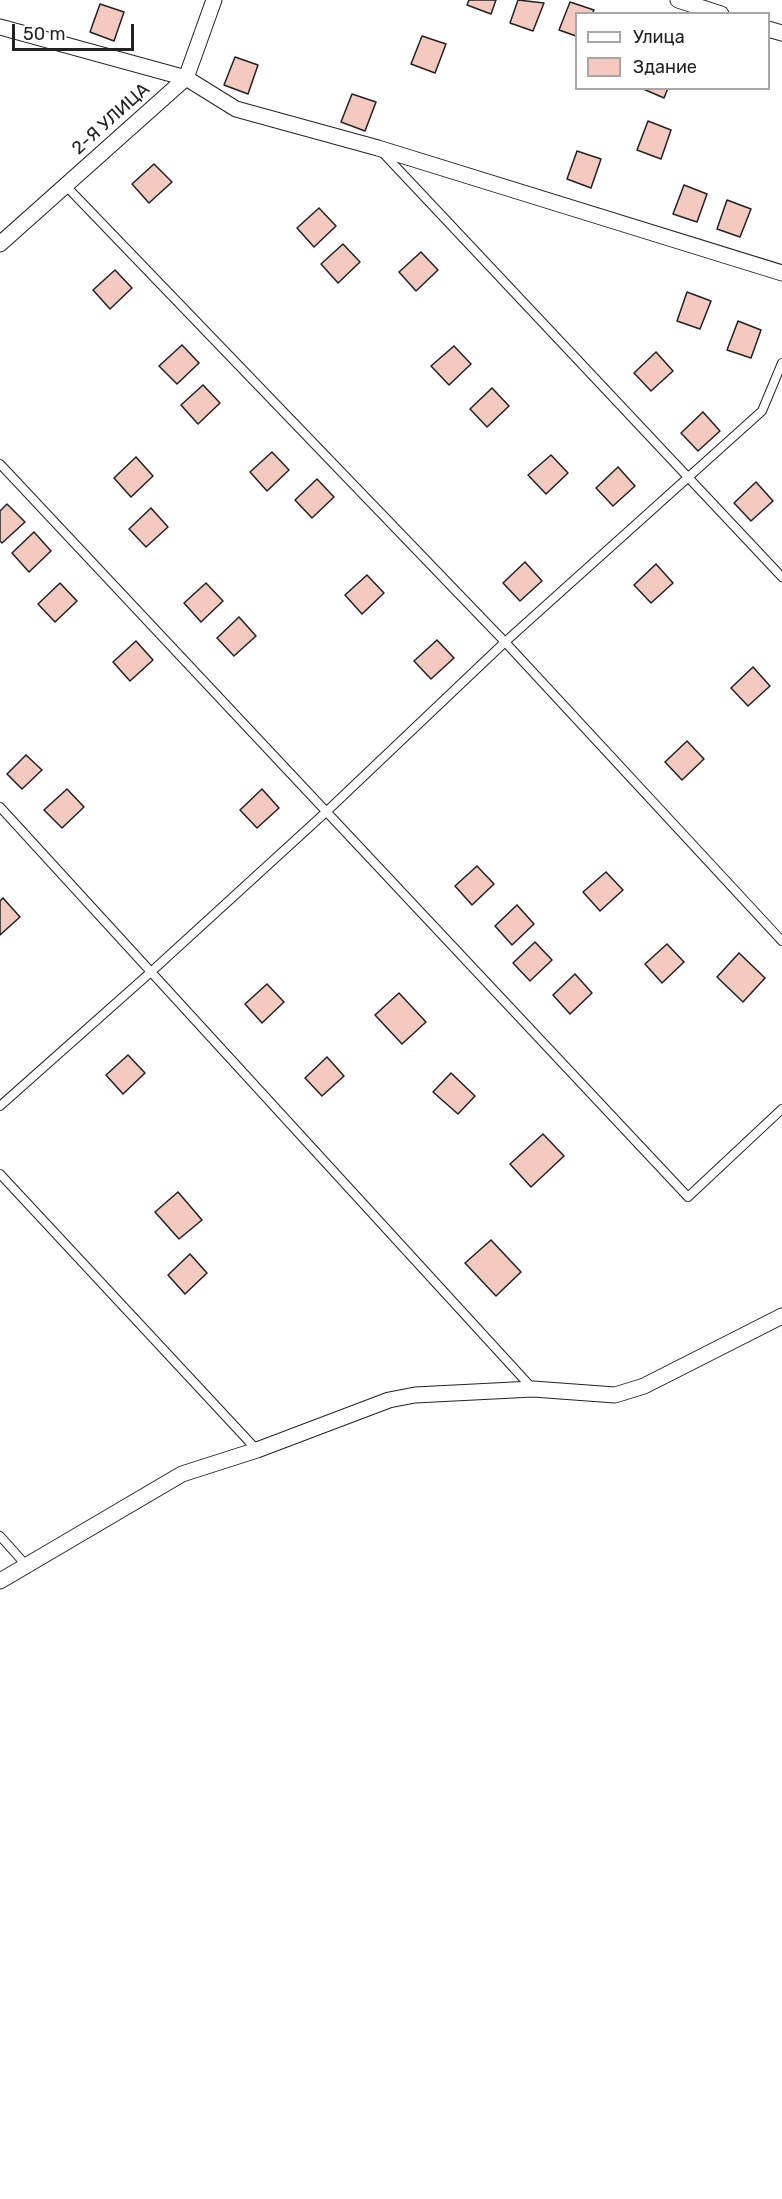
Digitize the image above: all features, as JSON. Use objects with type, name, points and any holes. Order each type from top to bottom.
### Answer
[{"type":"street","name":"2-Я УЛИЦА","points":[[0,244],[186,78],[214,0]]},
{"type":"street","points":[[678,0],[715,12]]},
{"type":"street","points":[[0,27],[186,78],[236,109],[378,147],[782,273]]},
{"type":"street","points":[[0,1581],[182,1474],[257,1450],[389,1400],[415,1395],[533,1389],[615,1395],[644,1386],[782,1316]]},
{"type":"lane","points":[[378,147],[782,577]]},
{"type":"lane","points":[[66,186],[505,642],[782,941]]},
{"type":"lane","points":[[0,1106],[152,971],[326,812],[505,642],[762,411],[782,363]]},
{"type":"lane","points":[[0,464],[688,1197],[782,1109]]},
{"type":"lane","points":[[0,807],[533,1389]]},
{"type":"lane","points":[[0,1174],[257,1450]]},
{"type":"lane","points":[[0,1536],[26,1565]]},
{"type":"building","points":[[469,0],[496,0],[491,14],[467,5]]},
{"type":"building","points":[[518,0],[544,3],[533,31],[510,23]]},
{"type":"building","points":[[570,2],[594,10],[593,12],[575,12],[575,36],[559,30]]},
{"type":"building","points":[[100,4],[124,12],[114,41],[90,32]]},
{"type":"building","points":[[422,36],[446,44],[435,73],[411,64]]},
{"type":"building","points":[[235,57],[258,65],[248,94],[224,85]]},
{"type":"building","points":[[646,90],[667,90],[664,98]]},
{"type":"building","points":[[352,94],[376,102],[365,131],[341,122]]},
{"type":"building","points":[[648,121],[671,130],[661,159],[637,150]]},
{"type":"building","points":[[577,151],[601,159],[591,188],[567,179]]},
{"type":"building","points":[[154,164],[172,182],[149,203],[132,184]]},
{"type":"building","points":[[684,185],[707,194],[697,222],[673,214]]},
{"type":"building","points":[[727,200],[751,209],[740,237],[717,229]]},
{"type":"building","points":[[319,208],[336,226],[314,247],[297,228]]},
{"type":"building","points":[[343,244],[360,262],[338,283],[321,264]]},
{"type":"building","points":[[421,252],[438,270],[416,291],[399,272]]},
{"type":"building","points":[[115,270],[132,288],[110,309],[93,290]]},
{"type":"building","points":[[687,292],[711,301],[700,329],[677,321]]},
{"type":"building","points":[[738,321],[761,330],[751,358],[727,350]]},
{"type":"building","points":[[182,345],[199,363],[177,384],[159,366]]},
{"type":"building","points":[[454,346],[471,364],[449,385],[431,366]]},
{"type":"building","points":[[656,352],[673,371],[651,391],[634,373]]},
{"type":"building","points":[[203,385],[220,403],[198,424],[181,405]]},
{"type":"building","points":[[492,388],[509,406],[487,427],[470,409]]},
{"type":"building","points":[[703,412],[720,431],[698,451],[681,433]]},
{"type":"building","points":[[272,452],[289,470],[267,491],[250,472]]},
{"type":"building","points":[[551,455],[568,473],[546,494],[528,475]]},
{"type":"building","points":[[136,457],[153,476],[131,497],[114,478]]},
{"type":"building","points":[[618,467],[635,486],[613,506],[596,488]]},
{"type":"building","points":[[317,479],[334,497],[312,518],[295,500]]},
{"type":"building","points":[[756,482],[773,501],[751,521],[734,503]]},
{"type":"building","points":[[7,504],[25,522],[2,543],[0,541],[0,511]]},
{"type":"building","points":[[151,508],[168,527],[146,547],[129,529]]},
{"type":"building","points":[[34,532],[51,551],[29,572],[12,553]]},
{"type":"building","points":[[525,562],[542,581],[520,601],[503,583]]},
{"type":"building","points":[[656,564],[673,583],[651,603],[634,585]]},
{"type":"building","points":[[367,575],[384,593],[362,614],[345,595]]},
{"type":"building","points":[[60,583],[77,601],[55,622],[38,604]]},
{"type":"building","points":[[206,583],[223,601],[201,622],[184,603]]},
{"type":"building","points":[[239,617],[256,636],[234,656],[217,638]]},
{"type":"building","points":[[437,640],[454,658],[431,679],[414,661]]},
{"type":"building","points":[[136,641],[153,660],[130,681],[113,662]]},
{"type":"building","points":[[753,667],[770,686],[748,706],[731,688]]},
{"type":"building","points":[[687,741],[704,759],[682,780],[665,762]]},
{"type":"building","points":[[26,755],[42,770],[22,789],[7,774]]},
{"type":"building","points":[[67,789],[84,807],[62,828],[44,810]]},
{"type":"building","points":[[262,789],[279,808],[257,828],[240,810]]},
{"type":"building","points":[[477,866],[494,884],[472,905],[455,886]]},
{"type":"building","points":[[606,872],[623,890],[600,911],[583,892]]},
{"type":"building","points":[[3,898],[20,917],[0,935],[0,901]]},
{"type":"building","points":[[517,905],[534,924],[512,945],[495,926]]},
{"type":"building","points":[[535,942],[552,960],[530,981],[513,963]]},
{"type":"building","points":[[667,944],[684,962],[662,983],[645,964]]},
{"type":"building","points":[[739,953],[765,978],[743,1002],[717,977]]},
{"type":"building","points":[[575,974],[592,993],[570,1014],[553,995]]},
{"type":"building","points":[[267,984],[284,1002],[262,1023],[245,1004]]},
{"type":"building","points":[[399,993],[426,1022],[402,1044],[375,1015]]},
{"type":"building","points":[[128,1055],[145,1073],[123,1094],[106,1075]]},
{"type":"building","points":[[327,1057],[344,1076],[322,1096],[305,1078]]},
{"type":"building","points":[[451,1073],[475,1096],[458,1114],[433,1092]]},
{"type":"building","points":[[543,1134],[564,1156],[531,1187],[510,1164]]},
{"type":"building","points":[[178,1192],[202,1220],[179,1239],[155,1212]]},
{"type":"building","points":[[491,1240],[521,1272],[496,1296],[465,1263]]},
{"type":"building","points":[[190,1254],[207,1273],[185,1294],[168,1275]]}]
